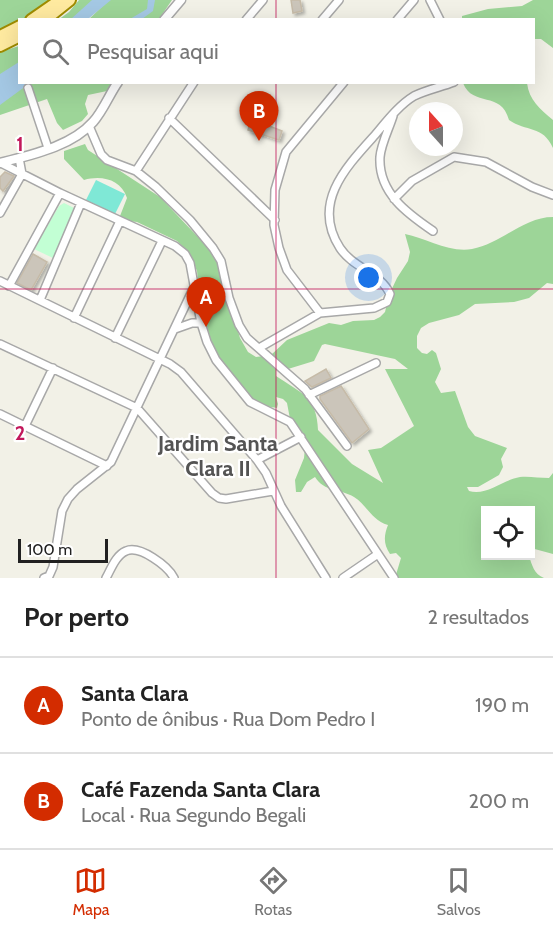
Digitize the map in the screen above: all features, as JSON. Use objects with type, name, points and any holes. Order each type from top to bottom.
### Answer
[{"type":"main road","points":[[34,18],[60,0]]},
{"type":"main road","points":[[48,18],[70,0]]},
{"type":"main road","points":[[0,36],[18,27]]},
{"type":"main road","points":[[0,46],[18,37]]},
{"type":"street","points":[[166,18],[181,0]]},
{"type":"street","points":[[248,18],[263,0]]},
{"type":"street","points":[[324,18],[339,0]]},
{"type":"street","points":[[399,18],[414,0]]},
{"type":"street","points":[[430,0],[439,18]]},
{"type":"street","points":[[0,163],[48,148],[69,139],[89,126],[117,84]]},
{"type":"street","points":[[136,171],[193,84]]},
{"type":"street","points":[[320,313],[288,270],[279,248],[275,220],[275,190],[286,152],[342,84]]},
{"type":"street","points":[[258,348],[320,313],[374,308],[387,302],[390,294],[387,286],[361,268],[340,249],[329,217],[335,184],[348,165],[394,114],[414,96],[448,84]]},
{"type":"street","points":[[28,88],[48,148]]},
{"type":"street","points":[[394,114],[380,156],[386,187],[405,212],[433,231]]},
{"type":"street","points":[[169,118],[275,220]]},
{"type":"street","points":[[89,126],[98,148],[107,160],[136,171],[156,187],[190,220],[213,248],[222,261],[230,298],[239,324],[247,338],[305,389],[347,446]]},
{"type":"street","points":[[394,199],[412,182],[454,157],[486,162],[532,187],[553,195]]},
{"type":"street","points":[[0,213],[22,174],[19,158]]},
{"type":"street","points":[[0,163],[162,240],[185,254],[190,263],[201,323],[216,360],[249,402],[290,422],[393,578]]},
{"type":"street","points":[[9,286],[60,193]]},
{"type":"street","points":[[0,207],[9,199]]},
{"type":"street","points":[[39,300],[81,203]]},
{"type":"street","points":[[74,318],[120,221]]},
{"type":"street","points":[[115,338],[162,240]]},
{"type":"street","points":[[0,281],[181,372],[257,460],[266,473],[281,506],[326,578]]},
{"type":"street","points":[[44,578],[49,576],[53,567],[62,511],[68,499],[111,462],[195,285]]},
{"type":"street","points":[[175,329],[192,323],[201,323]]},
{"type":"street","points":[[0,344],[137,408],[212,493],[219,498],[273,491]]},
{"type":"street","points":[[309,395],[376,363]]},
{"type":"street","points":[[25,426],[53,368]]},
{"type":"street","points":[[0,414],[107,466]]},
{"type":"street","points":[[257,460],[301,437]]},
{"type":"street","points":[[106,578],[119,556],[125,551],[132,550],[149,555],[162,564],[174,578]]},
{"type":"street","points":[[343,578],[378,554]]},
{"type":"green space","points":[[0,0],[53,0],[28,18],[18,18],[18,25],[0,37]]},
{"type":"green space","points":[[79,0],[98,0],[79,18],[61,18]]},
{"type":"green space","points":[[109,0],[172,0],[160,18],[90,18]]},
{"type":"green space","points":[[533,0],[553,0],[553,48],[541,39],[535,39],[535,18],[462,18],[462,16],[488,9],[522,6]]},
{"type":"green space","points":[[18,46],[18,71],[0,80],[0,52]]},
{"type":"green space","points":[[19,84],[115,84],[107,91],[88,95],[85,104],[88,114],[82,121],[63,130],[57,123],[47,99],[0,115],[0,93]]},
{"type":"green space","points":[[464,84],[527,84],[533,99],[553,120],[553,148],[539,132],[509,120],[500,105],[468,91]]},
{"type":"green space","points":[[85,144],[88,150],[160,197],[216,256],[240,338],[248,352],[256,357],[271,355],[287,340],[329,323],[341,325],[380,317],[385,312],[389,295],[397,278],[408,261],[410,252],[405,234],[446,247],[472,249],[493,242],[532,221],[553,217],[553,284],[547,283],[529,298],[514,302],[475,304],[459,315],[429,323],[421,328],[417,336],[417,348],[422,353],[427,354],[432,350],[436,353],[441,369],[435,382],[441,393],[455,391],[468,427],[475,436],[507,448],[501,459],[503,467],[499,475],[478,487],[467,487],[469,491],[488,490],[520,477],[549,478],[553,473],[553,554],[535,549],[535,506],[481,506],[481,560],[530,560],[536,572],[544,578],[395,578],[401,558],[396,553],[390,554],[386,547],[385,536],[388,525],[377,520],[354,497],[328,488],[315,477],[307,482],[301,492],[296,492],[295,480],[304,458],[305,448],[290,419],[287,403],[276,397],[277,408],[251,401],[227,373],[214,351],[200,302],[197,271],[189,252],[177,241],[120,216],[127,198],[120,186],[103,178],[84,180],[64,159],[64,151]],"holes":[[[325,344],[395,359],[408,369],[385,369],[414,426],[381,448],[368,450],[383,483],[352,464],[318,430],[315,410],[306,397],[276,376],[276,369],[288,369],[314,361],[322,345]]]},
{"type":"green space","points":[[64,203],[74,208],[74,213],[53,258],[34,249],[59,206]]},
{"type":"shaded area","points":[[92,0],[111,0],[89,18],[72,18]]},
{"type":"shaded area","points":[[148,0],[155,0],[153,11],[143,18],[132,18],[147,9]]},
{"type":"shaded area","points":[[18,63],[18,84],[29,84],[0,105],[0,74]]},
{"type":"shaded area","points":[[96,180],[125,194],[115,214],[86,200]]},
{"type":"building","points":[[291,0],[300,0],[302,11],[293,13]]},
{"type":"building","points":[[251,119],[282,131],[279,140],[248,130]]},
{"type":"building","points":[[5,172],[14,176],[3,191],[0,188],[0,177]]},
{"type":"building","points":[[33,254],[47,262],[31,290],[17,283]]},
{"type":"building","points":[[326,369],[331,378],[312,387],[305,381]]},
{"type":"building","points":[[341,386],[369,429],[352,443],[320,399],[320,396]]},
{"type":"place","name":"Café Fazenda Santa Clara","points":[[259,141]]},
{"type":"place","name":"Santa Clara","points":[[206,327]]},
{"type":"district","name":"Jardim Santa Clara II","points":[[218,456]]}]
